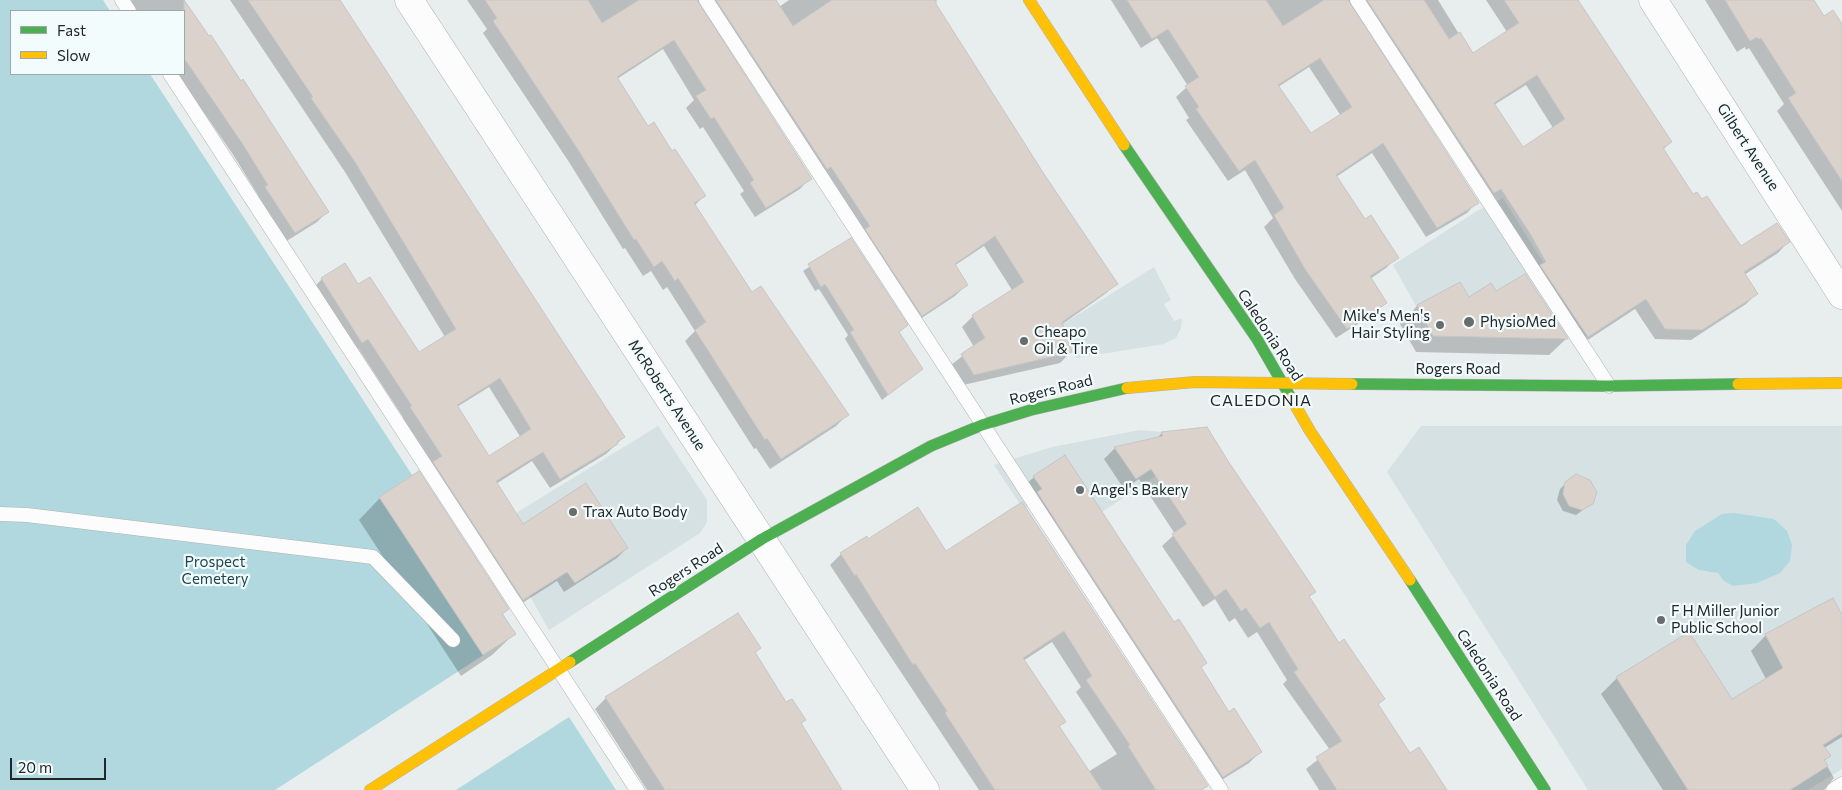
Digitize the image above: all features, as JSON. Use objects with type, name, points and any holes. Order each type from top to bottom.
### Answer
[{"type":"street","name":"McRoberts Avenue","points":[[409,0],[925,790]]},
{"type":"street","name":"Caledonia Road","points":[[1029,0],[1128,153],[1257,339],[1310,431],[1411,581],[1545,790]]},
{"type":"street","name":"Gilbert Avenue","points":[[1653,0],[1842,295]]},
{"type":"street","name":"Rogers Road","points":[[370,790],[762,539],[880,472],[931,446],[982,425],[1040,408],[1128,388],[1195,382],[1609,386],[1842,383]]},
{"type":"lane","points":[[706,0],[1221,790]]},
{"type":"lane","points":[[1357,0],[1609,386]]},
{"type":"lane","points":[[171,75],[637,790]]},
{"type":"lane","points":[[0,514],[37,516],[374,557],[453,640]]},
{"type":"lane","points":[[1833,790],[1842,784]]},
{"type":"shaded area","points":[[1503,198],[1589,336],[1558,338],[1433,336],[1393,265],[1477,211]]},
{"type":"shaded area","points":[[1154,267],[1171,300],[1164,304],[1174,321],[1182,318],[1181,328],[1176,338],[1164,344],[1076,358],[1072,352],[974,375],[961,354],[1008,323],[1063,324]]},
{"type":"shaded area","points":[[658,426],[707,500],[707,522],[700,533],[549,630],[530,596],[495,542],[485,532]]},
{"type":"shaded area","name":"F H Miller Junior Public School","points":[[1421,426],[1842,426],[1842,769],[1808,790],[1588,790],[1387,472]]},
{"type":"shaded area","points":[[1140,430],[1161,432],[1173,464],[1074,531],[1020,504],[994,465],[1052,447]]},
{"type":"green space","name":"Prospect Cemetery","points":[[0,0],[103,0],[109,10],[10,10],[10,75],[151,75],[516,634],[275,790],[0,790]]},
{"type":"green space","points":[[1734,513],[1774,519],[1787,531],[1792,545],[1790,561],[1780,573],[1757,583],[1733,586],[1723,580],[1718,573],[1699,570],[1686,562],[1686,545],[1695,531],[1722,514]]},
{"type":"green space","points":[[569,717],[616,790],[456,790]]},
{"type":"building","points":[[184,0],[209,36],[211,35],[241,81],[243,79],[329,212],[295,233],[265,187],[268,185],[242,143],[185,59]]},
{"type":"building","points":[[248,0],[340,0],[625,437],[617,442],[618,444],[560,479],[543,452],[496,481],[523,524],[586,483],[628,548],[575,583],[567,572],[523,600],[433,462],[442,456],[410,407],[412,406],[368,339],[362,343],[321,278],[345,263],[358,284],[370,277],[419,352],[456,329],[355,162],[311,98],[313,97]],"holes":[[[500,378],[531,429],[489,456],[457,405]]]},
{"type":"building","points":[[485,0],[588,0],[602,23],[639,0],[697,0],[812,179],[766,208],[750,183],[754,180],[714,117],[711,119],[696,96],[706,90],[674,40],[617,77],[648,126],[654,122],[672,151],[675,149],[706,196],[694,203],[752,292],[761,286],[849,415],[781,459],[767,438],[765,440],[695,330],[706,322],[678,278],[675,281],[662,261],[654,267],[636,239],[634,240],[579,151],[493,21],[497,18]]},
{"type":"building","points":[[716,0],[776,0],[793,26],[832,0],[936,0],[936,4],[1044,174],[1118,284],[1062,322],[1072,352],[974,375],[961,354],[985,338],[972,315],[1024,282],[995,236],[955,264],[968,285],[922,316],[865,229],[870,226],[831,167],[827,169]]},
{"type":"building","points":[[1127,0],[1266,0],[1283,26],[1324,0],[1348,0],[1479,203],[1437,228],[1383,143],[1336,175],[1365,219],[1371,215],[1399,258],[1370,276],[1387,303],[1347,329],[1305,269],[1274,215],[1284,208],[1255,160],[1239,171],[1196,109],[1199,107],[1185,86],[1199,77],[1168,29],[1152,39]],"holes":[[[1320,58],[1352,107],[1311,133],[1278,85]]]},
{"type":"building","points":[[1367,0],[1424,0],[1449,39],[1460,32],[1473,53],[1519,23],[1504,0],[1578,0],[1672,142],[1663,148],[1693,194],[1697,192],[1702,199],[1707,196],[1741,246],[1777,223],[1790,242],[1744,272],[1758,294],[1702,330],[1665,329],[1646,299],[1588,337],[1540,265],[1546,262],[1501,189],[1494,193]],"holes":[[[1537,75],[1565,119],[1523,147],[1494,103]]]},
{"type":"building","points":[[1725,0],[1814,0],[1824,16],[1833,10],[1842,24],[1842,181],[1788,98],[1796,93],[1761,38],[1758,39],[1757,37],[1750,41]]},
{"type":"building","points":[[851,238],[908,325],[899,332],[923,369],[888,395],[850,332],[854,330],[825,284],[821,287],[808,264]]},
{"type":"building","points":[[1525,274],[1568,339],[1433,336],[1417,305],[1460,282],[1469,297],[1491,283],[1496,291]]},
{"type":"building","points":[[1207,427],[1316,592],[1309,596],[1339,643],[1344,639],[1385,699],[1378,704],[1410,753],[1419,747],[1447,790],[1337,790],[1316,757],[1342,741],[1294,672],[1298,669],[1269,622],[1260,628],[1246,608],[1241,611],[1226,589],[1215,597],[1172,534],[1187,524],[1151,469],[1136,479],[1114,447],[1163,436],[1161,432]]},
{"type":"building","points":[[1065,455],[1174,622],[1179,619],[1207,663],[1201,667],[1229,712],[1234,708],[1262,752],[1223,777],[1037,492],[1042,489],[1033,476]]},
{"type":"building","points":[[419,471],[509,609],[502,614],[516,634],[483,655],[379,497]]},
{"type":"building","points":[[1576,474],[1590,480],[1597,492],[1593,504],[1582,510],[1569,506],[1563,494],[1565,482]]},
{"type":"building","points":[[1022,502],[1208,786],[1201,790],[1156,790],[1128,746],[1130,745],[1086,680],[1092,676],[1064,631],[1023,658],[1066,722],[1059,726],[1102,790],[995,790],[945,713],[947,711],[915,663],[913,665],[856,574],[855,576],[840,553],[867,536],[868,539],[918,507],[946,551]]},
{"type":"building","points":[[1833,598],[1842,615],[1842,733],[1823,745],[1831,756],[1824,760],[1828,766],[1790,790],[1688,790],[1616,677],[1689,632],[1732,699],[1783,668],[1765,634]]},
{"type":"building","points":[[738,613],[761,648],[755,652],[786,702],[792,699],[806,720],[801,723],[842,790],[665,790],[605,697]]},
{"type":"traffic: fast","points":[[1124,145],[1257,339],[1291,398]]},
{"type":"traffic: fast","points":[[1352,384],[1609,386],[1738,384]]},
{"type":"traffic: fast","points":[[570,662],[762,539],[931,446],[982,425],[1031,410],[1127,388]]},
{"type":"traffic: fast","points":[[1410,580],[1545,790]]},
{"type":"traffic: slow","points":[[1029,0],[1124,145]]},
{"type":"traffic: slow","points":[[1127,388],[1195,382],[1352,384]]},
{"type":"traffic: slow","points":[[1738,384],[1842,383]]},
{"type":"traffic: slow","points":[[1291,398],[1310,431],[1410,580]]},
{"type":"traffic: slow","points":[[370,790],[570,662]]},
{"type":"place","name":"PhysioMed","points":[[1469,322]]},
{"type":"place","name":"Mike's Men's Hair Styling","points":[[1440,325]]},
{"type":"place","name":"Cheapo Oil & Tire","points":[[1024,341]]},
{"type":"place","name":"Angel's Bakery","points":[[1080,490]]},
{"type":"place","name":"Trax Auto Body","points":[[573,512]]},
{"type":"place","name":"F H Miller Junior Public School","points":[[1661,620]]},
{"type":"district","name":"CALEDONIA","points":[[1261,401]]}]
